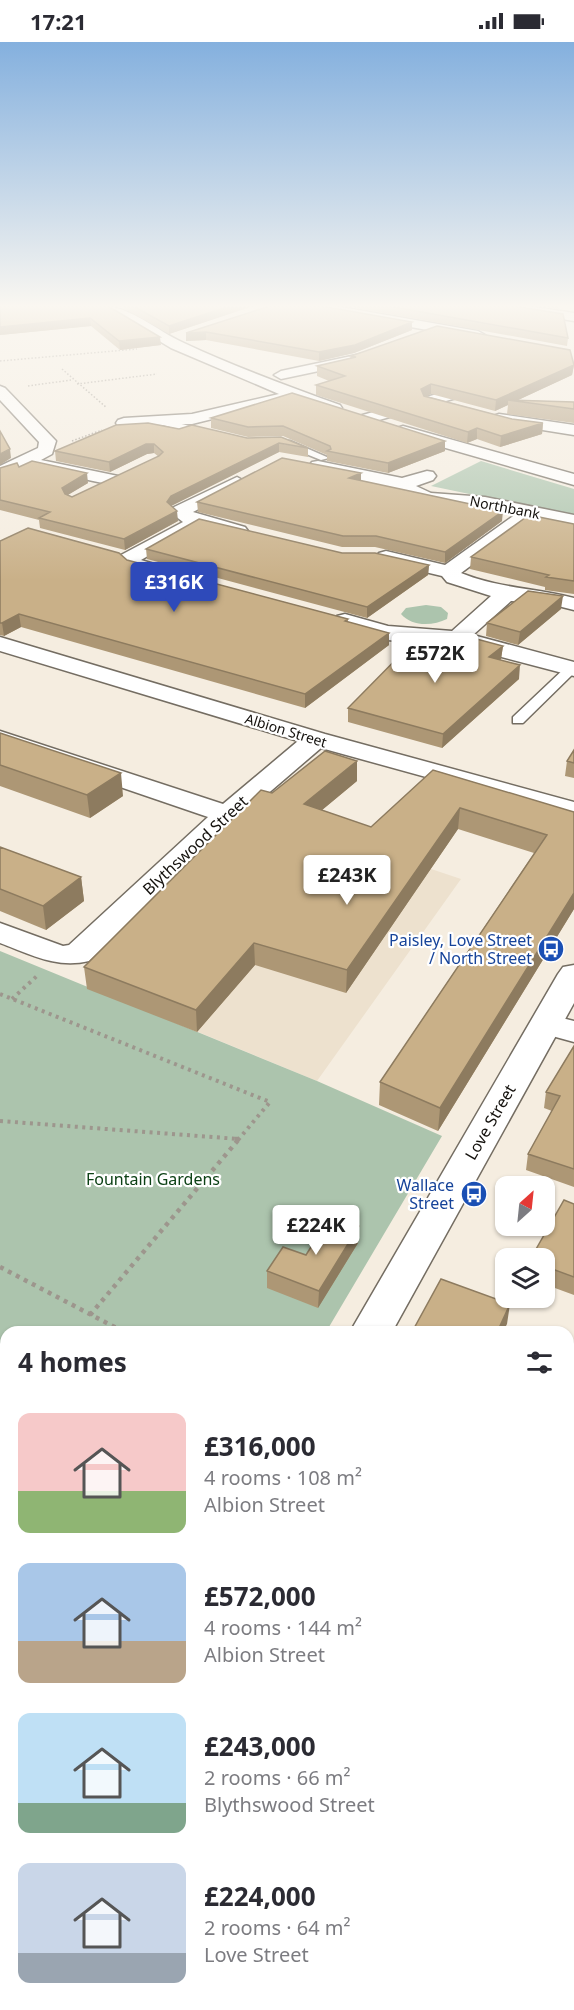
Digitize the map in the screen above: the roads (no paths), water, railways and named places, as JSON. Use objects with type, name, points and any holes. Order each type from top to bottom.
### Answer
[{"type":"street","points":[[0,471],[26,462],[46,450],[48,441],[7,398]]},
{"type":"street","points":[[124,423],[192,419],[280,398]]},
{"type":"street","points":[[307,398],[365,419],[574,480]]},
{"type":"street","points":[[365,419],[441,398]]},
{"type":"street","points":[[430,401],[461,409]]},
{"type":"street","points":[[482,415],[512,423],[574,430]]},
{"type":"street","points":[[403,484],[483,455]]},
{"type":"street","name":"Northbank","points":[[280,459],[403,484],[413,493],[434,498],[470,499],[574,521]]},
{"type":"street","points":[[26,462],[112,480]]},
{"type":"street","points":[[84,494],[133,470]]},
{"type":"street","points":[[250,475],[179,512],[196,521],[252,534]]},
{"type":"street","points":[[449,572],[531,512]]},
{"type":"street","points":[[128,559],[196,521]]},
{"type":"street","points":[[106,554],[128,559],[135,566],[192,581]]},
{"type":"street","points":[[364,555],[375,555],[449,572],[454,578],[506,594],[547,597],[574,604]]},
{"type":"street","points":[[457,638],[506,594]]},
{"type":"street","points":[[330,618],[387,633],[457,638],[573,669]]},
{"type":"street","name":"Albion Street","points":[[0,644],[316,739],[574,810]]},
{"type":"street","points":[[0,738],[227,814]]},
{"type":"street","name":"Blythswood Street","points":[[0,932],[60,955],[78,954],[227,814],[316,739]]},
{"type":"street","name":"Love Street","points":[[375,1326],[560,1028],[574,974]]},
{"type":"lane","points":[[153,420],[213,434]]},
{"type":"lane","points":[[271,442],[282,441],[324,458]]},
{"type":"lane","points":[[518,720],[573,669]]},
{"type":"place","name":"Paisley, Love Street / North Street","points":[[551,949]]},
{"type":"place","name":"Wallace Street","points":[[474,1194]]},
{"type":"park label","name":"Fountain Gardens","points":[[153,1179]]}]
